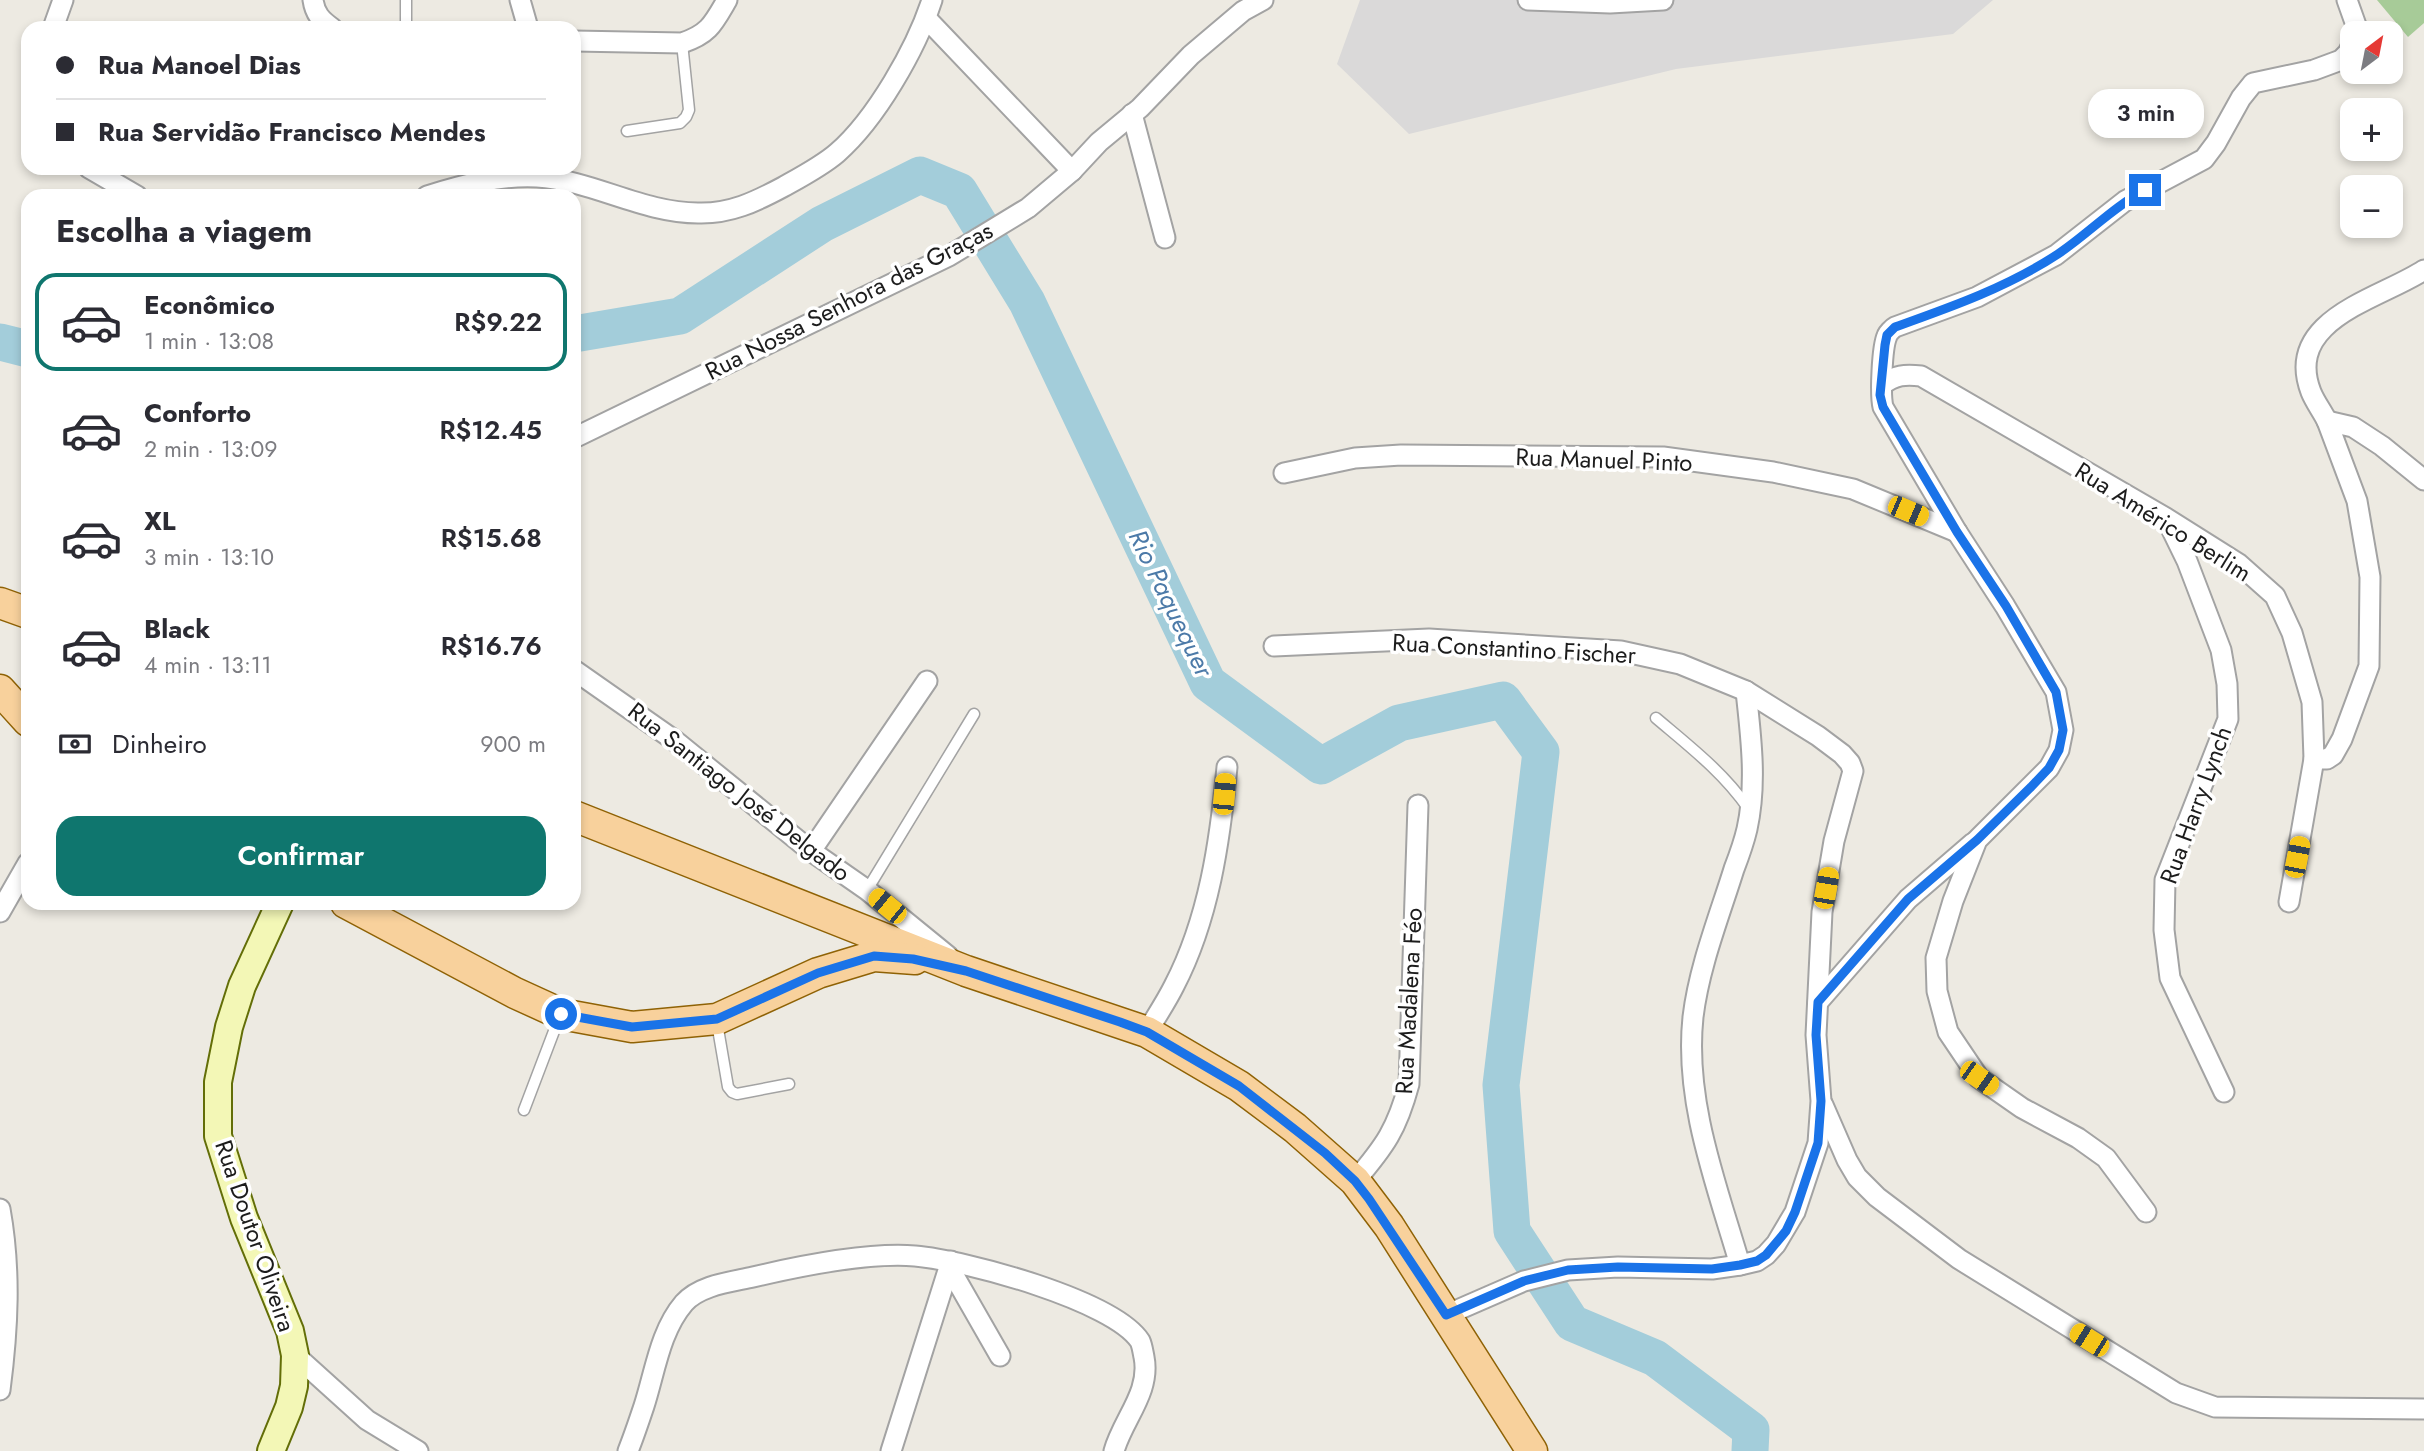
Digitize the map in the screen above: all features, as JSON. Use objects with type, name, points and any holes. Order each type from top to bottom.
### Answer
[{"type":"main road","points":[[0,690],[21,713]]},
{"type":"main road","points":[[581,819],[966,971],[1147,1032],[1239,1086],[1295,1128],[1355,1181],[1389,1226],[1528,1449]]},
{"type":"main road","name":"Rua Doutor Oliveira","points":[[271,1451],[289,1407],[294,1386],[295,1355],[290,1331],[244,1218],[218,1136],[218,1082],[229,1027],[246,976],[277,910]]},
{"type":"main road","points":[[360,910],[561,1014],[632,1027],[717,1019],[818,973],[874,956],[913,959],[966,971]]},
{"type":"main road","points":[[818,912],[842,931],[848,940],[846,950],[839,958],[818,973]]},
{"type":"street","points":[[56,21],[63,0]]},
{"type":"street","points":[[313,0],[322,21]]},
{"type":"street","points":[[520,0],[526,21]]},
{"type":"street","points":[[581,41],[682,43],[698,38],[710,29],[727,0]]},
{"type":"street","name":"Rua Nossa Senhora das Graças","points":[[581,435],[948,256],[1028,208],[1072,171],[1191,55],[1243,11],[1263,0]]},
{"type":"street","points":[[1528,0],[1610,4],[1662,0]]},
{"type":"street","points":[[2347,0],[2354,21]]},
{"type":"street","points":[[449,189],[506,178],[538,177],[696,214],[724,212],[752,204],[795,180],[844,146],[876,109],[929,9],[1072,171]]},
{"type":"street","points":[[1818,1002],[1908,899],[1977,840],[2049,768],[2059,750],[2063,730],[2056,692],[1883,407],[1880,395],[1887,335],[1895,327],[1977,297],[2056,255],[2126,201],[2204,159],[2253,83],[2314,70],[2340,60]]},
{"type":"street","points":[[1132,114],[1165,238]]},
{"type":"street","points":[[101,175],[125,189]]},
{"type":"street","points":[[2314,758],[2327,759],[2333,755],[2342,739],[2369,666],[2371,577],[2357,501],[2327,421],[2310,391],[2305,358],[2317,335],[2345,309],[2424,270]]},
{"type":"street","name":"Rua Américo Berlim","points":[[1882,385],[1891,378],[1906,374],[1921,376],[2166,518],[2239,564],[2275,596],[2292,633],[2312,702],[2314,758],[2289,902]]},
{"type":"street","points":[[2327,421],[2353,427],[2382,446],[2424,480]]},
{"type":"street","name":"Rua Manuel Pinto","points":[[1284,473],[1355,458],[1401,455],[1663,457],[1773,472],[1853,489],[1957,532]]},
{"type":"street","name":"Rua Harry Lynch","points":[[2166,518],[2187,561],[2221,650],[2227,684],[2228,719],[2165,880],[2164,930],[2170,978],[2224,1092]]},
{"type":"street","name":"Rua Constantino Fischer","points":[[1274,646],[1429,639],[1621,651],[1680,664],[1746,691],[1826,742],[1842,754],[1853,771],[1834,841],[1822,912],[1816,1035],[1821,1101],[1818,1143],[1786,1231],[1766,1255],[1757,1261],[1712,1269],[1588,1268],[1552,1273],[1496,1292],[1446,1315]]},
{"type":"street","name":"Rua Santiago José Delgado","points":[[581,675],[674,740],[811,851],[867,890],[966,971]]},
{"type":"street","points":[[811,851],[927,681]]},
{"type":"street","points":[[1740,1265],[1693,1090],[1691,1049],[1699,984],[1747,829],[1750,810],[1753,786],[1752,741],[1746,691]]},
{"type":"street","points":[[1147,1032],[1175,984],[1195,935],[1213,868],[1227,767]]},
{"type":"street","name":"Rua Madalena Féo","points":[[1355,1181],[1390,1137],[1401,1114],[1409,1084],[1418,805]]},
{"type":"street","points":[[1977,840],[1953,901],[1936,958],[1937,991],[1948,1032],[1979,1078],[2022,1108],[2078,1138],[2106,1158],[2146,1212]]},
{"type":"street","points":[[0,912],[21,875]]},
{"type":"street","points":[[1821,1101],[1847,1160],[1857,1177],[1877,1197],[1959,1259],[2176,1394],[2215,1406],[2424,1409]]},
{"type":"street","points":[[0,1209],[8,1272],[8,1332],[0,1390]]},
{"type":"street","points":[[628,1451],[662,1344],[685,1302],[697,1293],[727,1283],[793,1268],[876,1257],[914,1256],[1075,1297],[1120,1322],[1140,1342],[1144,1361],[1143,1386],[1114,1451]]},
{"type":"street","points":[[950,1264],[1000,1356]]},
{"type":"street","points":[[891,1451],[950,1264]]},
{"type":"street","points":[[295,1355],[367,1420],[418,1451]]},
{"type":"lane","points":[[406,0],[406,21]]},
{"type":"lane","points":[[627,131],[680,123],[687,117],[689,110],[682,43]]},
{"type":"lane","points":[[867,890],[974,714]]},
{"type":"lane","points":[[1656,718],[1718,771],[1750,810]]},
{"type":"lane","points":[[524,1110],[561,1014]]},
{"type":"lane","points":[[717,1019],[728,1087],[732,1092],[737,1094],[789,1084]]},
{"type":"shaded area","points":[[1360,0],[1993,0],[1953,34],[1676,69],[1409,134],[1337,64]]},
{"type":"green space","points":[[2377,0],[2424,0],[2424,23],[2408,37],[2403,31],[2403,21],[2395,21]]},
{"type":"waterway","name":"Rio Paquequer","points":[[581,333],[680,316],[822,224],[920,175],[959,191],[1027,302],[1208,683],[1321,766],[1399,723],[1503,700],[1541,752],[1501,1085],[1512,1231],[1572,1323],[1655,1358],[1751,1430],[1750,1451]]},
{"type":"waterway","name":"Rio Paquequer","points":[[0,342],[21,347]]},
{"type":"route","points":[[561,1014],[632,1027],[717,1019],[818,973],[874,956],[913,959],[966,971],[1147,1032],[1239,1086],[1295,1128],[1355,1181],[1389,1226],[1446,1315],[1524,1281],[1568,1270],[1618,1267],[1712,1269],[1757,1261],[1766,1255],[1786,1231],[1801,1197],[1818,1143],[1821,1101],[1816,1035],[1818,1002],[1908,899],[1977,840],[2049,768],[2059,750],[2063,730],[2056,692],[1883,407],[1880,395],[1887,335],[1895,327],[1977,297],[2056,255],[2126,201],[2145,190]]}]
